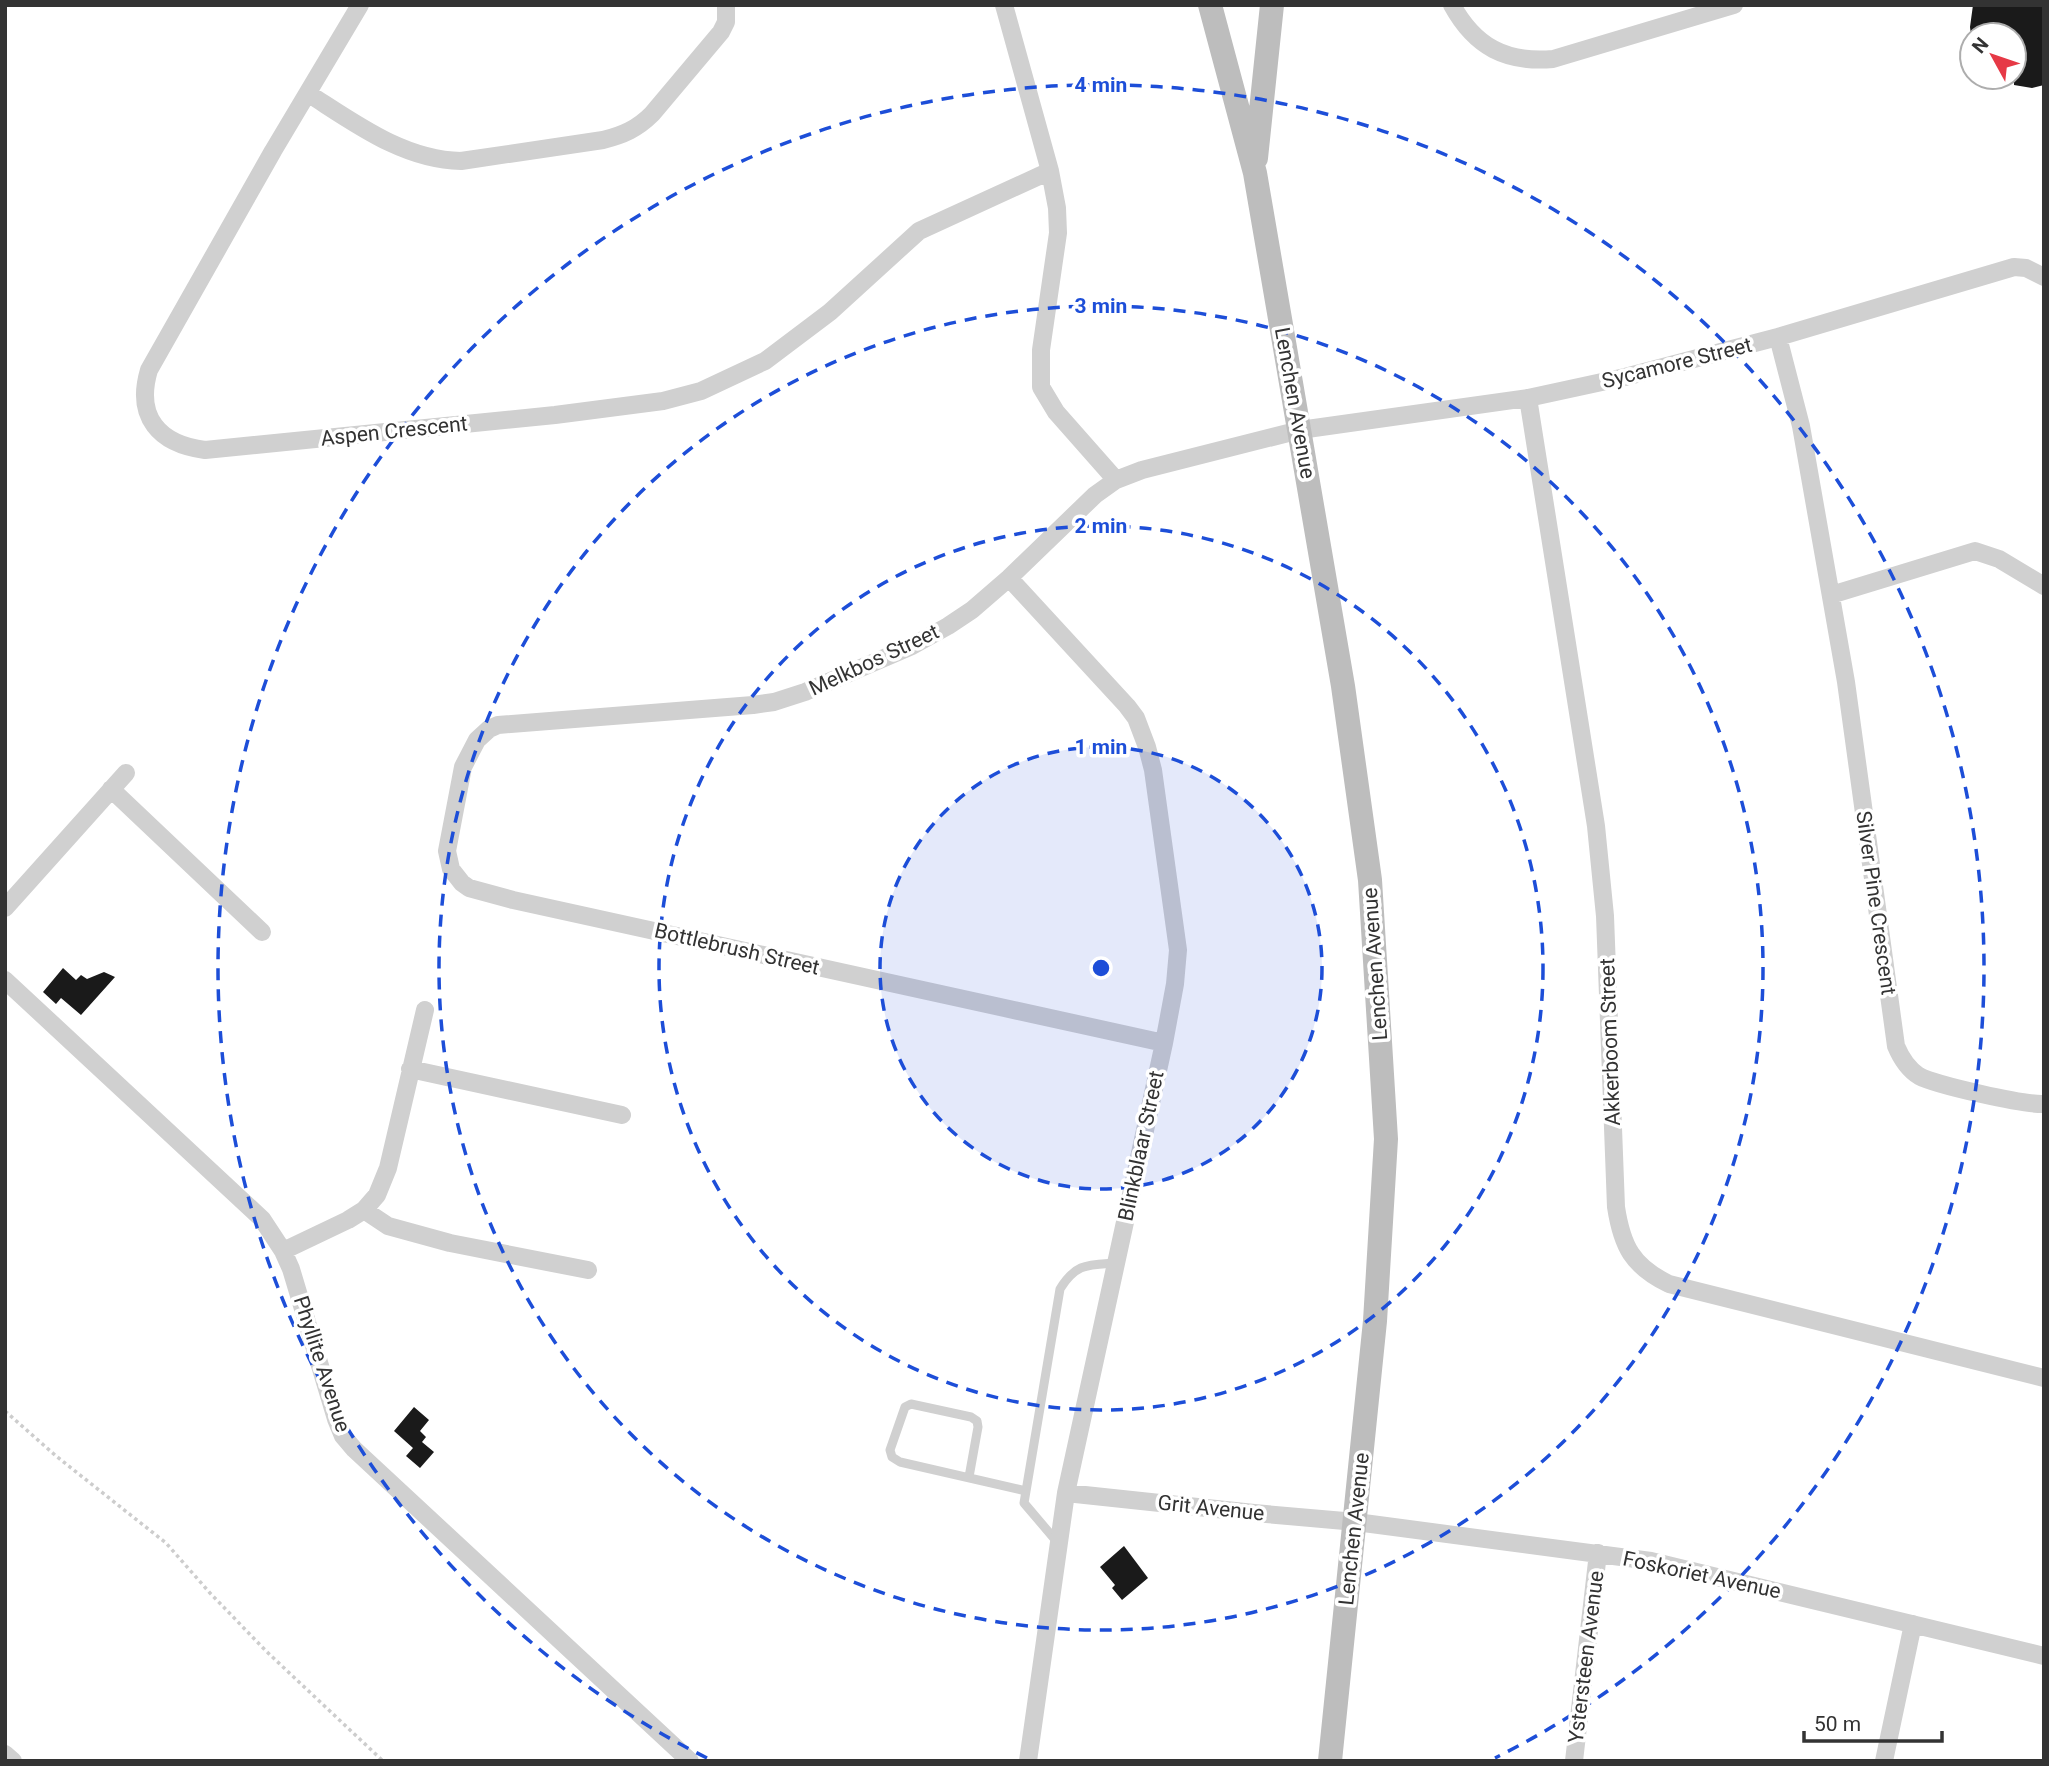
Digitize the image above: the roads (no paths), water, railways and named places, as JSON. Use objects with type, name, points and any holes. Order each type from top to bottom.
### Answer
[{"type":"main road","points":[[1210,5],[1255,173]]},
{"type":"main road","points":[[1255,173],[1272,5]]},
{"type":"main road","name":"Lenchen Avenue","points":[[1255,173],[1343,687],[1370,880],[1385,1139],[1375,1321],[1330,1761]]},
{"type":"street","name":"Aspen Crescent","points":[[360,5],[149,370],[144,394],[153,424],[161,433],[184,447],[205,450],[555,415],[663,401],[701,391],[765,362],[830,312],[919,231],[1050,171]]},
{"type":"street","points":[[309,94],[398,148],[440,161],[461,161],[603,141],[626,134],[652,114],[721,32],[726,22],[726,5]]},
{"type":"street","points":[[1004,5],[1050,171],[1057,208],[1058,233],[1041,349],[1041,387],[1056,412],[1116,480]]},
{"type":"street","points":[[1452,5],[1464,26],[1477,39],[1496,51],[1533,61],[1553,59],[1734,5]]},
{"type":"street","name":"Sycamore Street","points":[[1300,430],[1528,398],[1625,377],[1778,337],[2014,267],[2026,268],[2044,277]]},
{"type":"street","name":"Silver Pine Crescent","points":[[1778,337],[1801,426],[1846,682],[1896,1046],[1904,1062],[1922,1077],[2021,1103],[2044,1104]]},
{"type":"street","name":"Akkerboom Street","points":[[1528,398],[1594,815],[1605,916],[1616,1207],[1620,1231],[1627,1247],[1634,1260],[1669,1284],[2044,1378]]},
{"type":"street","name":"Melkbos Street","points":[[477,740],[489,729],[513,723],[647,715],[753,705],[788,698],[912,646],[972,610],[1095,495],[1116,480],[1142,470],[1300,430]]},
{"type":"street","points":[[1831,595],[1975,551],[1999,559],[2044,586]]},
{"type":"street","name":"Blinkblaar Street","points":[[1009,578],[1136,718],[1153,770],[1178,950],[1175,985],[1164,1043],[1066,1493],[1028,1761]]},
{"type":"street","name":"Bottlebrush Street","points":[[477,740],[463,767],[447,842],[451,869],[457,878],[470,888],[513,900],[1164,1043]]},
{"type":"street","points":[[5,908],[126,773]]},
{"type":"street","points":[[111,789],[262,932]]},
{"type":"street","name":"Phyllite Avenue","points":[[5,980],[262,1219],[283,1251],[290,1269],[336,1419],[349,1443],[526,1611],[690,1761]]},
{"type":"street","points":[[283,1251],[364,1210],[377,1195],[385,1177],[425,1010]]},
{"type":"street","points":[[411,1069],[622,1115]]},
{"type":"street","points":[[364,1210],[388,1226],[425,1236],[587,1270]]},
{"type":"street","name":"Grit Avenue","points":[[1066,1493],[1356,1522]]},
{"type":"street","name":"Foskoriet Avenue","points":[[1356,1522],[1679,1566],[2044,1656]]},
{"type":"street","name":"Ystersteen Avenue","points":[[1574,1761],[1598,1553]]},
{"type":"street","points":[[1884,1761],[1913,1624]]},
{"type":"street","points":[[5,1754],[13,1761]]},
{"type":"lane","points":[[1059,1544],[1024,1503],[1060,1289],[1069,1275],[1083,1265],[1116,1263]]},
{"type":"lane","points":[[969,1478],[977,1421],[971,1417],[911,1404],[905,1407],[890,1450],[892,1457],[900,1462],[969,1478],[1026,1491]]}]
